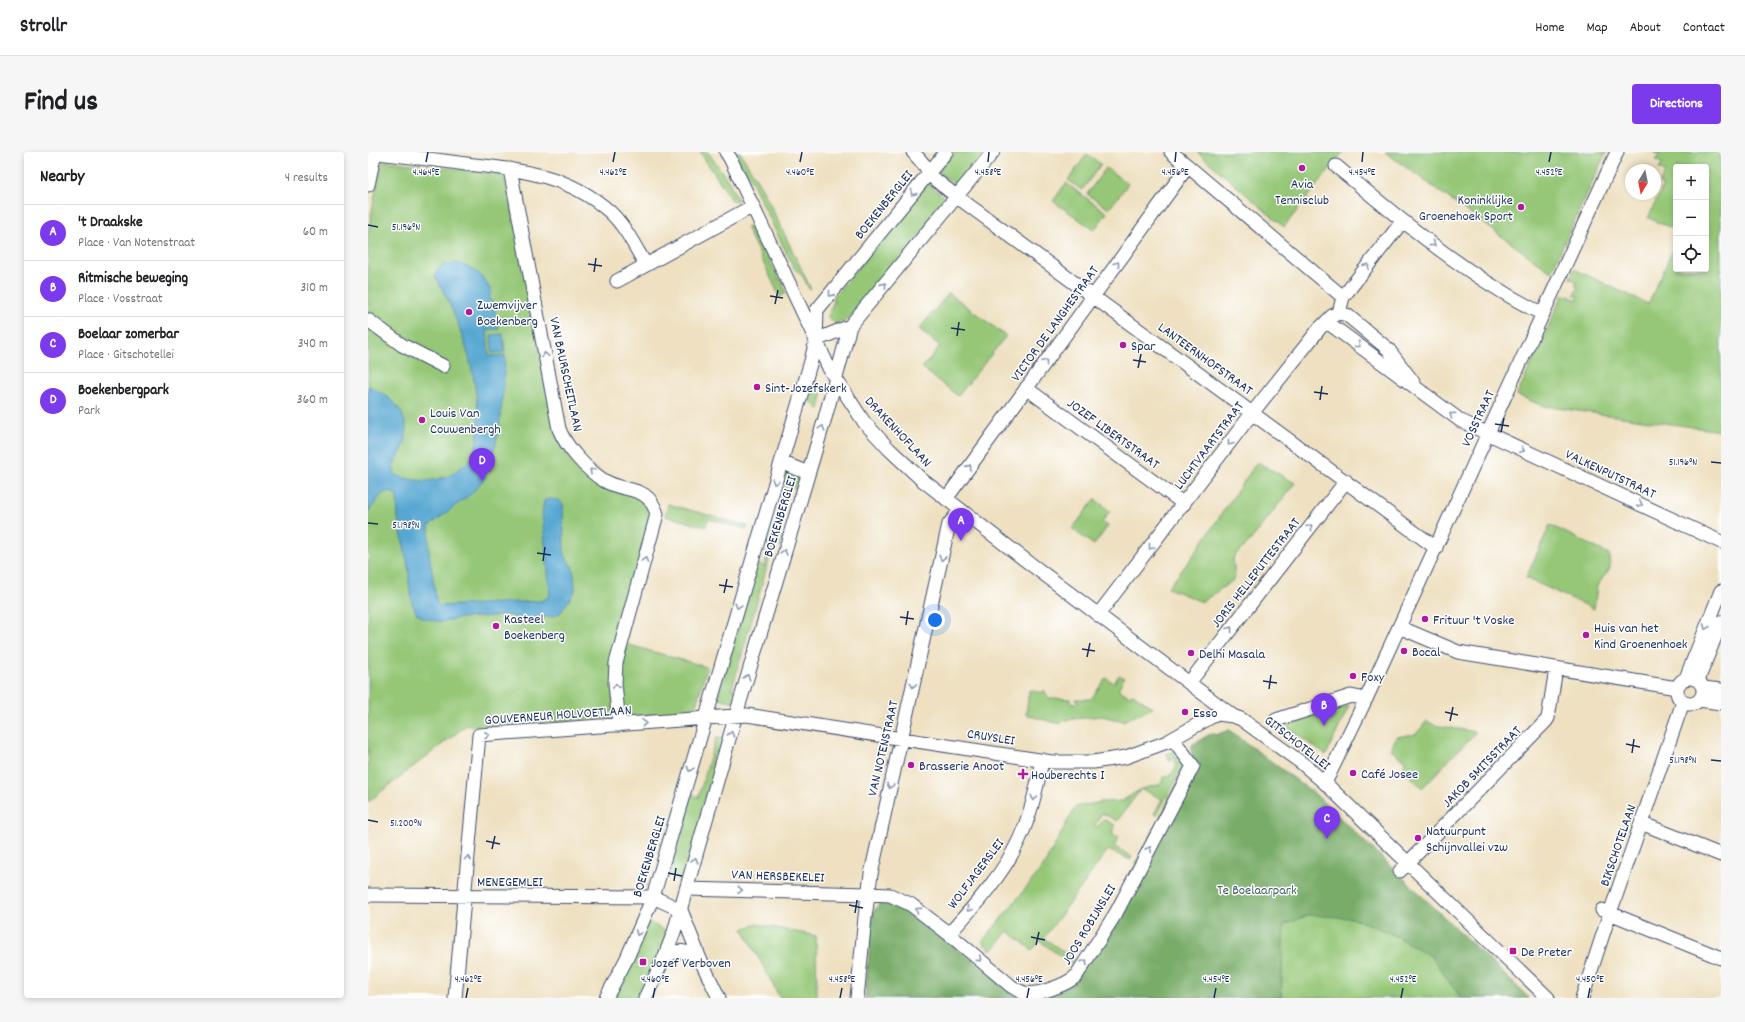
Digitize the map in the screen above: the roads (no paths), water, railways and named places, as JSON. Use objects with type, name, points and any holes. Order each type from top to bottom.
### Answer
[{"type":"street","name":"DRAKENHOFLAAN","points":[[715,152],[753,206]]},
{"type":"street","name":"DRAKENHOFLAAN","points":[[726,152],[816,340],[836,380],[855,410],[889,449],[921,479],[1003,542]]},
{"type":"street","name":"LANTEERNHOFSTRAAT","points":[[913,152],[926,167],[928,174],[956,196],[1094,295],[1436,548]]},
{"type":"street","name":"BOEKENBERGLEI","points":[[606,998],[630,953],[653,897],[816,340],[817,310],[946,152]]},
{"type":"street","name":"BOEKENBERGLEI","points":[[645,998],[664,958],[687,889],[736,714],[836,380],[850,326],[993,152]]},
{"type":"street","points":[[1171,152],[1343,297]]},
{"type":"street","name":"VOSSTRAAT","points":[[1325,783],[1400,627],[1617,152]]},
{"type":"street","points":[[368,185],[373,153],[537,173],[576,188],[610,212],[623,227],[646,265]]},
{"type":"street","name":"VICTOR DE LANGHESTRAAT","points":[[946,499],[1188,166]]},
{"type":"street","points":[[1336,166],[1402,222],[1498,290],[1543,314]]},
{"type":"street","name":"VAN BAURSCHEITLAAN","points":[[510,169],[558,421],[564,440],[569,449],[603,480],[646,495],[655,506],[657,514],[616,663],[615,683],[619,725]]},
{"type":"street","points":[[617,281],[753,206]]},
{"type":"street","points":[[1402,222],[1343,297],[1339,313],[1346,315],[1388,349],[1411,377],[1416,389]]},
{"type":"street","name":"LUCHTVAARTSTRAAT","points":[[1098,615],[1253,412],[1320,328],[1339,313]]},
{"type":"street","points":[[368,320],[402,345],[443,366]]},
{"type":"street","name":"VALKENPUTSTRAAT","points":[[1327,322],[1461,421],[1721,542]]},
{"type":"street","name":"BOEKENBERGLEI","points":[[816,340],[850,326]]},
{"type":"street","name":"JOZEF LIBERTSTRAAT","points":[[1026,388],[1184,504]]},
{"type":"street","points":[[781,462],[808,473]]},
{"type":"street","name":"JORIS HELLEPUTTESTRAAT","points":[[1189,683],[1346,480]]},
{"type":"street","name":"VAN NOTENSTRAAT","points":[[857,998],[868,894],[901,739],[949,524],[961,510]]},
{"type":"street","name":"GITSCHOTELLEI","points":[[1003,542],[1233,716],[1247,723],[1303,764],[1325,783],[1404,867],[1548,998]]},
{"type":"street","points":[[1721,591],[1696,687],[1693,704],[1684,702],[1678,695],[1677,688],[1680,682],[1696,687],[1721,690]]},
{"type":"street","points":[[1696,687],[1721,622]]},
{"type":"street","points":[[1400,627],[1458,652],[1677,688]]},
{"type":"street","name":"JAKOB SMITSSTRAAT","points":[[1404,867],[1546,722],[1548,718],[1556,669]]},
{"type":"street","points":[[1696,687],[1721,703]]},
{"type":"street","points":[[1276,720],[1351,696],[1366,699]]},
{"type":"street","name":"BIKSCHOTELAAN","points":[[1582,998],[1605,911],[1641,823],[1684,702]]},
{"type":"street","points":[[705,718],[736,714]]},
{"type":"street","name":"CRUYSLEI","points":[[736,714],[1042,760],[1077,763],[1112,760],[1145,751],[1173,740],[1211,717],[1223,714],[1233,716]]},
{"type":"street","name":"GOUVERNEUR HOLVOETLAAN","points":[[465,896],[479,735],[705,718]]},
{"type":"street","name":"JOOS ROBIJNSLEI","points":[[868,894],[890,895],[903,900],[916,908],[1011,986],[1026,993],[1036,994],[1073,979],[1116,913],[1193,766],[1173,740]]},
{"type":"street","name":"WOLFJAGERSLEI","points":[[949,934],[1008,861],[1018,842],[1034,803],[1042,760]]},
{"type":"street","points":[[1641,823],[1721,855]]},
{"type":"street","name":"VAN HERSBEKELEI","points":[[687,889],[868,894]]},
{"type":"street","name":"MENEGEMLEI","points":[[368,895],[653,897]]},
{"type":"street","points":[[455,998],[465,896]]},
{"type":"street","points":[[653,897],[680,910],[700,959],[719,998]]},
{"type":"street","points":[[1605,911],[1721,958]]},
{"type":"street","points":[[664,958],[670,953],[679,950],[687,951],[700,959]]},
{"type":"water","points":[[456,263],[474,270],[486,282],[492,293],[489,295],[499,329],[487,330],[489,356],[505,355],[505,364],[498,434],[485,478],[471,494],[429,526],[429,553],[437,604],[440,606],[540,601],[548,598],[550,593],[542,513],[544,501],[548,499],[559,500],[563,504],[564,551],[565,556],[572,567],[575,590],[560,613],[553,616],[520,620],[520,617],[512,617],[511,615],[460,618],[441,622],[423,618],[417,614],[412,603],[409,571],[398,518],[397,495],[388,491],[381,495],[368,512],[368,386],[390,400],[401,412],[404,420],[406,438],[403,449],[393,466],[395,474],[409,479],[424,481],[440,479],[454,473],[469,462],[474,452],[478,434],[478,417],[474,380],[459,327],[435,276],[440,267]]},
{"type":"water","points":[[503,334],[505,352],[492,353],[491,335]]},
{"type":"place","name":"Avia Tennisclub","points":[[1302,168]]},
{"type":"place","name":"Koninklijke Groenehoek Sport","points":[[1521,207]]},
{"type":"place","name":"Zwemvijver Boekenberg","points":[[469,312]]},
{"type":"place","name":"Spar","points":[[1123,345]]},
{"type":"place","name":"Sint-Jozefskerk","points":[[757,387]]},
{"type":"place","name":"Louis Van Couwenbergh","points":[[422,420]]},
{"type":"place","name":"Boekenbergpark","points":[[482,481]]},
{"type":"place","name":"'t Draakske","points":[[961,541]]},
{"type":"place","name":"Frituur 't Voske","points":[[1425,619]]},
{"type":"place","name":"Kasteel Boekenberg","points":[[496,626]]},
{"type":"place","name":"Huis van het Kind Groenenhoek","points":[[1586,635]]},
{"type":"place","name":"Bocal","points":[[1404,651]]},
{"type":"place","name":"Delhi Masala","points":[[1191,653]]},
{"type":"place","name":"Foxy","points":[[1353,676]]},
{"type":"place","name":"Esso","points":[[1185,712]]},
{"type":"place","name":"Ritmische beweging","points":[[1324,726]]},
{"type":"place","name":"Brasserie Anoot","points":[[911,765]]},
{"type":"place","name":"Café Josee","points":[[1353,773]]},
{"type":"place","name":"Houberechts I","points":[[1023,774]]},
{"type":"place","name":"Natuurpunt Schijnvallei vzw","points":[[1418,838]]},
{"type":"place","name":"Boelaar zomerbar","points":[[1327,839]]},
{"type":"place","name":"De Preter","points":[[1513,951]]},
{"type":"place","name":"Jozef Verboven","points":[[643,962]]},
{"type":"park label","name":"Te Boelaarpark","points":[[1257,889]]}]
